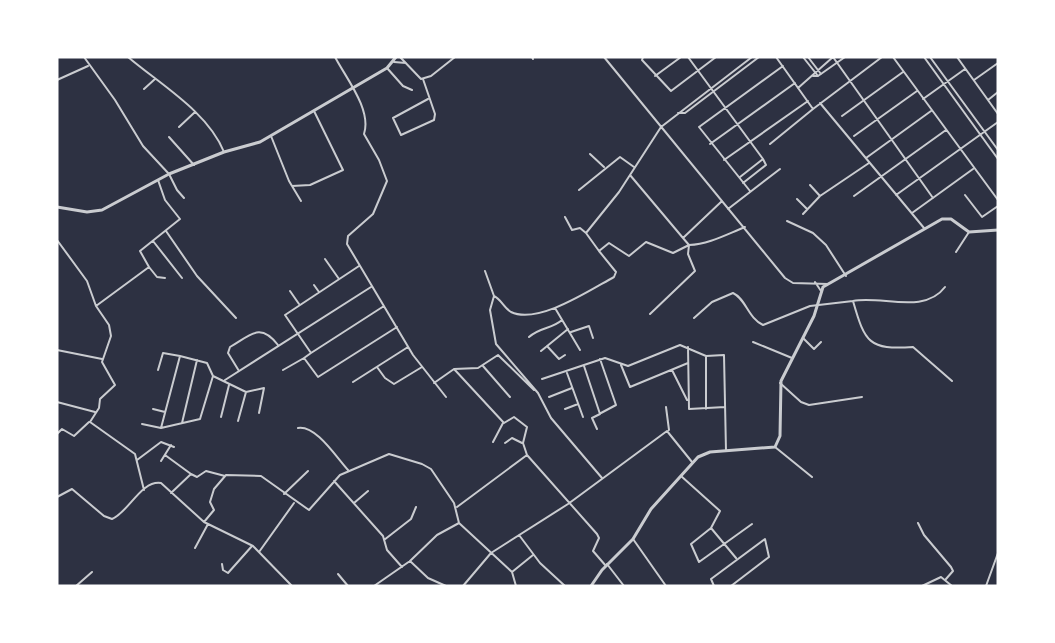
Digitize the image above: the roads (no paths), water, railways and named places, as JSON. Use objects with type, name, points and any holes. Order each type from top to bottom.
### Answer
[{"type":"street","points":[[84,57],[88,66],[115,100],[143,146],[169,174],[184,198]]},
{"type":"street","points":[[128,57],[195,112],[217,136],[224,152]]},
{"type":"street","points":[[335,57],[352,86],[368,122],[364,134],[385,172],[387,181],[373,214],[346,237],[359,266],[409,347],[428,376],[446,397]]},
{"type":"street","points":[[57,207],[95,212],[169,174],[224,152],[253,145],[314,111],[352,86],[387,68],[398,57],[416,76],[423,79]]},
{"type":"street","points":[[423,79],[455,57]]},
{"type":"street","points":[[603,57],[789,281],[828,284]]},
{"type":"street","points":[[643,57],[642,60],[655,76],[671,91],[716,57]]},
{"type":"street","points":[[655,76],[681,57]]},
{"type":"street","points":[[688,57],[766,165],[743,183]]},
{"type":"street","points":[[586,233],[630,175],[661,127],[678,113],[685,113],[752,57]]},
{"type":"street","points":[[712,90],[759,57]]},
{"type":"street","points":[[776,57],[813,109]]},
{"type":"street","points":[[803,57],[816,70]]},
{"type":"street","points":[[808,57],[819,75]]},
{"type":"street","points":[[798,88],[833,57],[933,198]]},
{"type":"street","points":[[813,76],[819,75],[845,57]]},
{"type":"street","points":[[770,144],[849,80],[882,57]]},
{"type":"street","points":[[893,57],[973,169],[998,200]]},
{"type":"street","points":[[924,57],[998,159]]},
{"type":"street","points":[[930,57],[998,150]]},
{"type":"street","points":[[963,57],[958,58],[998,114]]},
{"type":"street","points":[[394,62],[406,63]]},
{"type":"street","points":[[974,80],[998,63]]},
{"type":"street","points":[[57,80],[88,66]]},
{"type":"street","points":[[750,191],[710,144],[699,127],[783,66]]},
{"type":"street","points":[[387,68],[402,86],[412,90]]},
{"type":"street","points":[[923,99],[966,69]]},
{"type":"street","points":[[842,116],[903,72]]},
{"type":"street","points":[[144,89],[156,78]]},
{"type":"street","points":[[423,79],[435,114],[434,120],[401,135],[393,118],[428,99]]},
{"type":"street","points":[[710,144],[795,83]]},
{"type":"street","points":[[854,136],[917,91]]},
{"type":"street","points":[[988,100],[998,92]]},
{"type":"street","points":[[724,160],[808,101]]},
{"type":"street","points":[[820,103],[924,228]]},
{"type":"street","points":[[292,186],[310,185],[343,170],[314,111]]},
{"type":"street","points":[[866,158],[931,111]]},
{"type":"street","points":[[179,127],[195,112]]},
{"type":"street","points":[[896,195],[998,123]]},
{"type":"street","points":[[854,196],[904,157],[946,130]]},
{"type":"street","points":[[271,136],[292,186],[301,201]]},
{"type":"street","points":[[169,137],[194,165]]},
{"type":"street","points":[[590,154],[604,167]]},
{"type":"street","points":[[579,190],[604,167],[622,157],[634,167]]},
{"type":"street","points":[[739,178],[763,159]]},
{"type":"street","points":[[803,214],[820,196],[869,162]]},
{"type":"street","points":[[728,209],[780,169]]},
{"type":"street","points":[[912,213],[973,169]]},
{"type":"street","points":[[630,175],[683,238],[695,271],[650,314]]},
{"type":"street","points":[[158,180],[165,200],[180,217],[139,253],[157,277],[165,278]]},
{"type":"street","points":[[810,185],[820,196]]},
{"type":"street","points":[[965,195],[982,217],[998,206]]},
{"type":"street","points":[[798,199],[807,209]]},
{"type":"street","points":[[683,238],[722,201]]},
{"type":"street","points":[[485,271],[494,296],[515,313],[526,314],[555,308],[615,276],[616,272],[586,233],[580,228],[572,230],[565,217]]},
{"type":"street","points":[[775,447],[780,436],[780,383],[803,338],[820,295],[828,284],[846,276],[924,228],[946,218],[969,232],[998,230]]},
{"type":"street","points":[[787,221],[813,233],[826,245],[846,276]]},
{"type":"street","points":[[599,252],[609,243],[629,256],[646,242],[674,252],[707,244],[723,234],[745,227]]},
{"type":"street","points":[[165,231],[197,276],[236,318]]},
{"type":"street","points":[[956,252],[969,232]]},
{"type":"street","points":[[57,240],[87,281],[96,306],[109,325],[111,336],[102,359],[104,369],[115,385],[100,399],[99,408],[90,422],[74,436],[62,429],[57,434]]},
{"type":"street","points":[[153,241],[182,278]]},
{"type":"street","points":[[325,259],[339,279]]},
{"type":"street","points":[[311,353],[285,313],[359,266]]},
{"type":"street","points":[[96,306],[149,267]]},
{"type":"street","points":[[815,282],[820,295]]},
{"type":"street","points":[[314,285],[319,292]]},
{"type":"street","points":[[225,380],[371,286]]},
{"type":"street","points":[[694,318],[712,302],[733,293],[752,317],[763,325],[794,311],[868,298],[922,302],[933,298],[945,288]]},
{"type":"street","points":[[290,291],[299,304]]},
{"type":"street","points":[[494,296],[490,310],[493,339],[538,393],[551,418],[602,478]]},
{"type":"street","points":[[853,301],[863,332],[874,345],[893,349],[913,347],[952,381]]},
{"type":"street","points":[[284,370],[384,306]]},
{"type":"street","points":[[555,308],[580,350]]},
{"type":"street","points":[[529,337],[541,328],[554,326],[562,320]]},
{"type":"street","points":[[541,351],[569,330],[589,326],[593,338]]},
{"type":"street","points":[[304,358],[318,377],[397,327]]},
{"type":"street","points":[[239,370],[228,353],[230,347],[257,332],[264,331],[269,333],[278,345]]},
{"type":"street","points":[[803,338],[814,349],[821,342]]},
{"type":"street","points":[[753,342],[792,358]]},
{"type":"street","points":[[542,379],[567,373],[600,359],[609,358],[621,365],[630,365],[680,345],[706,356],[725,356],[726,451]]},
{"type":"street","points":[[547,346],[558,359],[565,355]]},
{"type":"street","points":[[353,382],[409,347]]},
{"type":"street","points":[[687,400],[688,347]]},
{"type":"street","points":[[57,350],[102,359]]},
{"type":"street","points":[[142,424],[161,428],[202,418],[213,376],[209,366],[197,360],[163,353],[158,370]]},
{"type":"street","points":[[433,382],[454,369],[483,366],[501,355],[538,393]]},
{"type":"street","points":[[161,428],[180,356]]},
{"type":"street","points":[[706,356],[706,409]]},
{"type":"street","points":[[597,429],[592,418],[616,405],[600,359]]},
{"type":"street","points":[[182,423],[197,360]]},
{"type":"street","points":[[621,365],[630,387],[689,363]]},
{"type":"street","points":[[483,366],[510,397]]},
{"type":"street","points":[[584,366],[600,414]]},
{"type":"street","points":[[377,367],[385,378],[394,384],[422,367]]},
{"type":"street","points":[[454,369],[504,423]]},
{"type":"street","points":[[672,370],[690,410],[725,407]]},
{"type":"street","points":[[567,373],[583,417]]},
{"type":"street","points":[[213,376],[246,392],[265,388],[259,413]]},
{"type":"street","points":[[57,382],[57,387]]},
{"type":"street","points":[[780,383],[801,402],[809,405],[862,397]]},
{"type":"street","points":[[220,417],[229,384]]},
{"type":"street","points":[[549,397],[572,388]]},
{"type":"street","points":[[238,421],[246,392]]},
{"type":"street","points":[[57,402],[95,412]]},
{"type":"street","points":[[565,410],[578,404]]},
{"type":"street","points":[[666,407],[669,430],[676,445],[692,462]]},
{"type":"street","points":[[153,409],[166,412]]},
{"type":"street","points":[[493,442],[504,423],[514,417],[524,425],[527,429],[523,443],[527,455],[568,504],[599,536],[592,551],[624,586]]},
{"type":"street","points":[[90,422],[110,439],[133,452],[137,460],[139,480],[144,490]]},
{"type":"street","points":[[297,428],[304,427],[312,432],[348,470]]},
{"type":"street","points":[[464,586],[491,553],[568,504],[669,430]]},
{"type":"street","points":[[505,444],[512,438],[523,443]]},
{"type":"street","points":[[137,460],[161,442],[173,446],[161,461]]},
{"type":"street","points":[[591,586],[607,565],[633,539],[647,515],[692,462],[704,453],[775,447],[812,477]]},
{"type":"street","points":[[165,455],[198,477],[206,471],[225,476],[261,476],[295,502],[310,510],[334,481],[348,470],[389,454],[422,464],[431,469],[456,507],[459,523],[512,572],[516,586]]},
{"type":"street","points":[[456,507],[527,455]]},
{"type":"street","points":[[284,494],[308,471]]},
{"type":"street","points":[[171,493],[191,474]]},
{"type":"street","points":[[204,522],[214,511],[210,502],[212,491],[225,476]]},
{"type":"street","points":[[681,476],[719,510],[711,528],[691,544],[699,562],[752,524]]},
{"type":"street","points":[[334,481],[384,540],[387,550],[402,567]]},
{"type":"street","points":[[57,497],[72,489],[104,516],[112,519],[144,490],[158,482],[204,522],[253,546],[292,586]]},
{"type":"street","points":[[354,503],[368,491]]},
{"type":"street","points":[[259,552],[295,502]]},
{"type":"street","points":[[384,540],[411,519],[416,507]]},
{"type":"street","points":[[374,586],[410,561],[437,536],[459,523]]},
{"type":"street","points":[[918,523],[924,535],[951,567],[952,572],[946,579]]},
{"type":"street","points":[[195,548],[208,524]]},
{"type":"street","points":[[711,528],[736,559]]},
{"type":"street","points":[[519,535],[533,555],[565,586]]},
{"type":"street","points":[[633,539],[666,586]]},
{"type":"street","points":[[714,586],[711,579],[765,539],[769,557],[731,586]]},
{"type":"street","points":[[222,564],[223,570],[228,573],[253,546]]},
{"type":"street","points":[[986,586],[998,553]]},
{"type":"street","points":[[512,572],[533,555]]},
{"type":"street","points":[[410,561],[428,578],[446,586]]},
{"type":"street","points":[[76,586],[92,572]]},
{"type":"street","points":[[338,574],[348,586]]},
{"type":"street","points":[[922,586],[938,578],[946,579],[952,586]]}]
